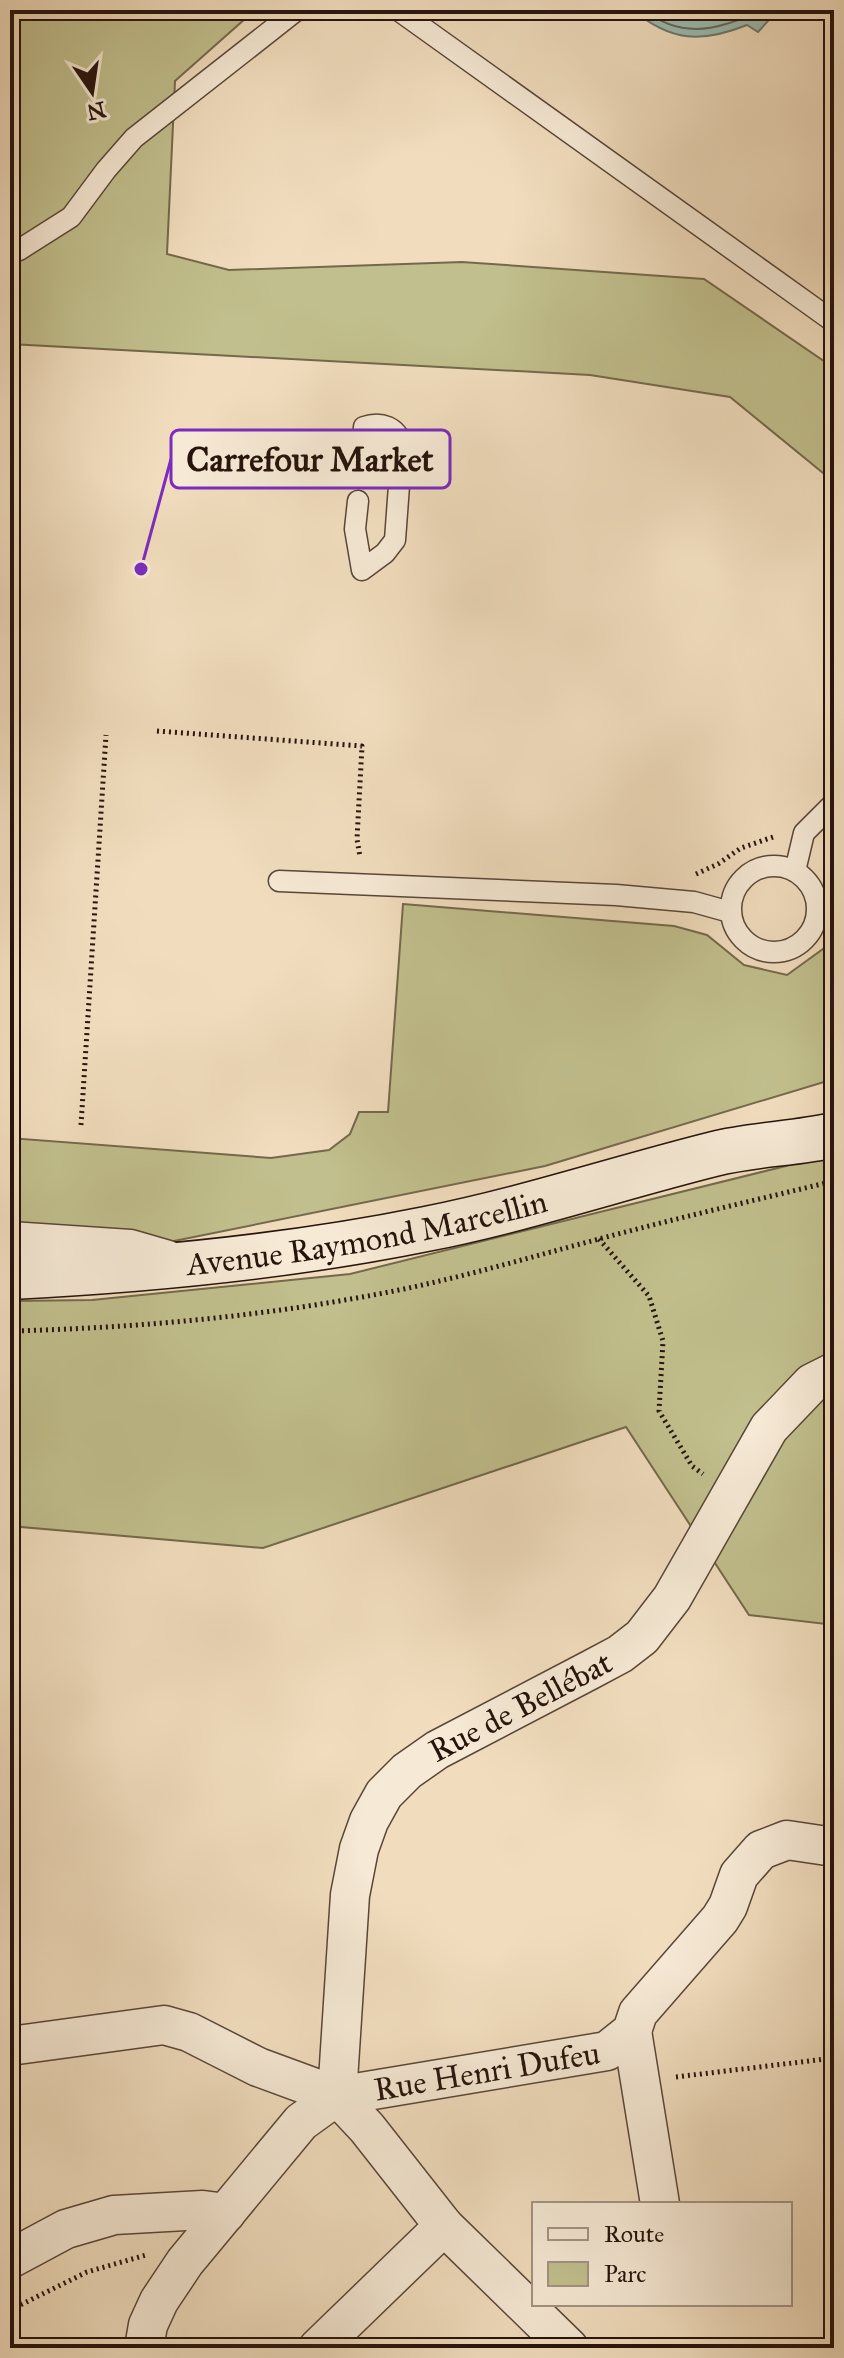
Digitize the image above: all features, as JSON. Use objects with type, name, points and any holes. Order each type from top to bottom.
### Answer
[{"type":"main road","name":"Avenue Raymond Marcellin","points":[[718,1153],[794,1117],[834,1105]]},
{"type":"main road","name":"Avenue Raymond Marcellin","points":[[10,1277],[190,1266],[306,1252],[429,1229],[718,1153],[801,1143],[834,1135]]},
{"type":"street","points":[[10,1241],[130,1249],[190,1266]]},
{"type":"street","name":"Rue de Bellébat","points":[[337,2096],[350,1895],[359,1849],[369,1821],[384,1794],[407,1771],[437,1750],[620,1654],[642,1637],[672,1598],[769,1428],[812,1383],[834,1372]]},
{"type":"street","name":"Rue Henri Dufeu","points":[[660,2202],[632,2031],[638,2013],[720,1919],[739,1875],[761,1850],[787,1840],[834,1847]]},
{"type":"street","points":[[10,2046],[164,2025],[189,2032],[258,2067],[337,2096],[367,2128],[444,2226],[569,2348]]},
{"type":"street","name":"Rue Henri Dufeu","points":[[337,2096],[607,2051],[632,2031]]},
{"type":"street","points":[[144,2348],[148,2325],[159,2301],[185,2262],[301,2122],[337,2096]]},
{"type":"street","points":[[10,2259],[66,2229],[114,2215],[203,2210],[226,2213]]},
{"type":"street","points":[[318,2348],[444,2226]]},
{"type":"lane","points":[[10,253],[71,217],[134,138],[297,10]]},
{"type":"lane","points":[[398,10],[834,322]]},
{"type":"lane","points":[[358,501],[355,529],[362,570],[385,553],[395,540],[402,445],[399,433],[391,427],[364,427],[361,463]]},
{"type":"lane","points":[[795,871],[804,833],[834,803]]},
{"type":"lane","points":[[781,866],[795,871],[811,886],[818,906],[814,927],[805,941],[791,950],[774,954],[758,950],[744,941],[734,927],[730,912],[732,896],[739,882],[751,872],[781,866]]},
{"type":"lane","points":[[279,881],[616,895],[694,902],[730,912]]},
{"type":"lane","points":[[814,927],[834,916]]},
{"type":"path","points":[[157,731],[362,746],[357,839],[364,864]]},
{"type":"path","points":[[81,1125],[106,735]]},
{"type":"path","points":[[689,877],[718,864],[741,848],[777,836],[783,826]]},
{"type":"path","points":[[10,1331],[96,1329],[219,1317],[392,1292],[490,1270],[599,1239],[834,1181]]},
{"type":"path","points":[[599,1239],[649,1296],[663,1341],[659,1411],[692,1466],[731,1493]]},
{"type":"path","points":[[640,2081],[834,2058]]},
{"type":"path","points":[[10,2310],[87,2272],[140,2257],[153,2254],[185,2262]]},
{"type":"green space","points":[[10,10],[255,10],[175,81],[167,254],[229,270],[462,262],[704,279],[834,368],[834,482],[730,397],[590,375],[10,344]]},
{"type":"green space","points":[[403,904],[674,926],[707,935],[744,965],[787,975],[827,946],[834,936],[834,1079],[545,1166],[174,1241],[10,1246],[10,1138],[271,1158],[329,1150],[350,1134],[359,1112],[388,1112]]},
{"type":"green space","points":[[834,1154],[834,1625],[749,1615],[626,1427],[263,1548],[10,1526],[10,1301],[92,1300],[350,1274]]},
{"type":"water","points":[[633,10],[778,10],[758,32],[747,25],[701,37],[674,34],[647,21]]},
{"type":"place","name":"Carrefour Market","points":[[141,569]]}]
